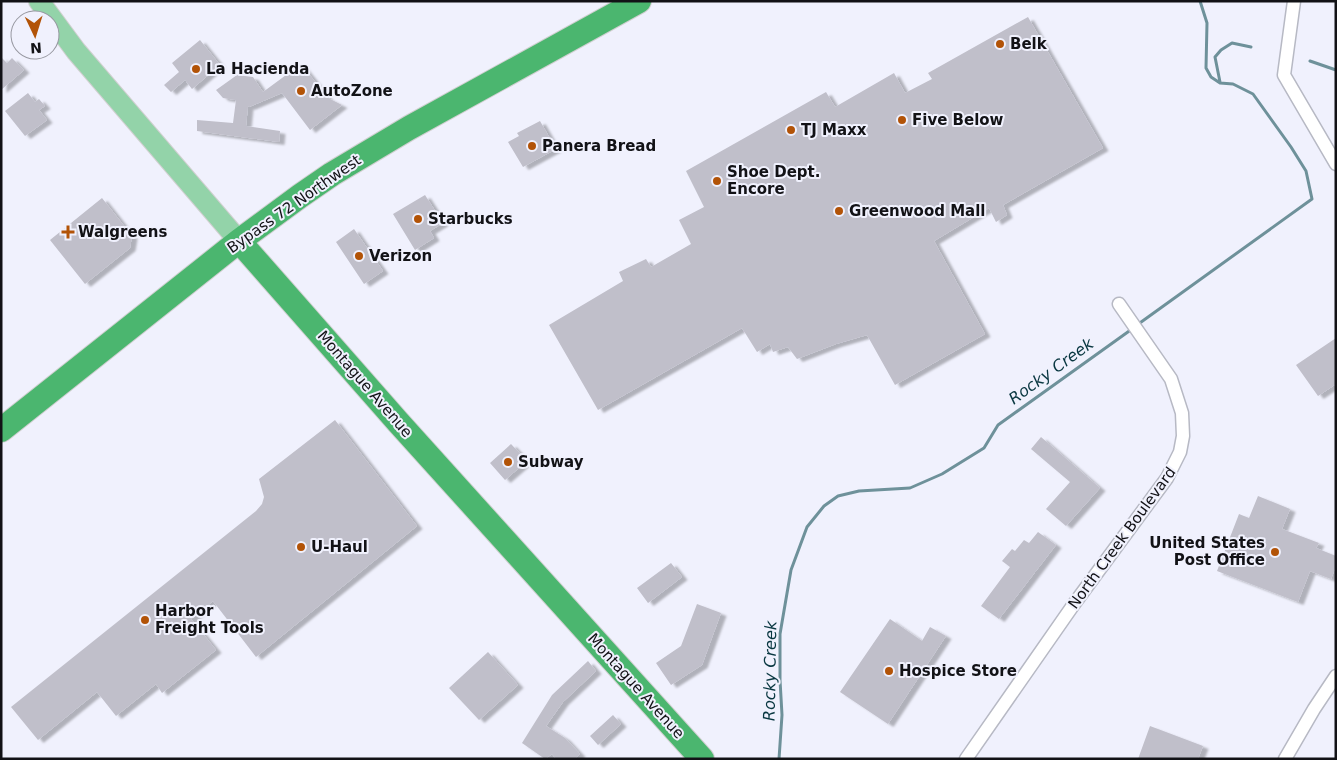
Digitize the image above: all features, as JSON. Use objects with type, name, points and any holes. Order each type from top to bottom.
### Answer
[{"type":"highway","name":"Bypass 72 Northwest","points":[[1,430],[239,241],[300,196],[365,154],[639,1]]},
{"type":"highway","name":"Montague Avenue","points":[[239,241],[398,422],[702,759]]},
{"type":"main road","name":"Montague Avenue","points":[[39,1],[82,58],[239,241]]},
{"type":"street","points":[[1294,1],[1284,75],[1336,164]]},
{"type":"street","name":"North Creek Boulevard","points":[[966,759],[1074,604],[1167,478],[1177,461],[1183,428],[1182,413],[1177,395],[1171,380],[1123,309]]},
{"type":"street","points":[[1286,759],[1314,709],[1336,676]]},
{"type":"building","name":"Greenwood Mall","points":[[1028,17],[1103,148],[1003,205],[1007,215],[996,222],[989,208],[934,241],[985,334],[895,385],[867,335],[836,344],[797,359],[788,347],[773,352],[770,344],[757,352],[742,328],[598,410],[549,325],[623,281],[619,272],[646,259],[651,267],[691,244],[679,220],[704,207],[686,171],[826,92],[835,107],[894,73],[905,93],[932,79],[928,73]]},
{"type":"building","name":"La Hacienda","points":[[200,40],[220,65],[192,89],[185,80],[171,92],[164,85],[179,72],[172,63]]},
{"type":"building","points":[[1,57],[7,63],[10,60],[14,60],[24,70],[1,90]]},
{"type":"building","points":[[301,64],[328,98],[342,105],[310,130],[282,93],[248,106],[246,126],[280,131],[279,142],[197,131],[197,120],[233,123],[236,100],[223,98],[216,90],[237,75],[253,77],[263,92]]},
{"type":"building","points":[[28,93],[35,102],[39,99],[45,106],[39,110],[47,120],[25,136],[5,111]]},
{"type":"building","name":"Panera Bread","points":[[540,121],[556,149],[523,167],[508,142],[519,136],[517,133]]},
{"type":"building","name":"Starbucks","points":[[425,195],[443,223],[430,231],[434,238],[415,250],[393,214]]},
{"type":"building","name":"Walgreens","points":[[102,198],[132,236],[130,248],[85,284],[50,240]]},
{"type":"building","name":"Verizon","points":[[354,229],[383,271],[364,284],[336,242]]},
{"type":"building","points":[[1336,338],[1336,384],[1318,396],[1296,365]]},
{"type":"building","name":"U-Haul","points":[[335,420],[417,526],[256,657],[213,601],[191,619],[216,650],[162,693],[156,684],[116,716],[97,692],[38,740],[11,707],[256,511],[262,504],[264,497],[259,479]]},
{"type":"building","points":[[1041,437],[1100,488],[1066,526],[1046,509],[1070,482],[1031,449]]},
{"type":"building","name":"Subway","points":[[511,444],[527,461],[505,480],[490,463]]},
{"type":"building","name":"United States Post Office","points":[[1258,496],[1290,509],[1282,529],[1319,543],[1316,548],[1336,556],[1336,566],[1331,579],[1310,571],[1298,602],[1217,571],[1239,514],[1249,518]]},
{"type":"building","points":[[1038,532],[1056,545],[999,619],[981,606],[1010,567],[1002,561],[1012,549],[1015,551],[1024,540],[1029,543]]},
{"type":"building","points":[[671,563],[682,577],[648,603],[637,588]]},
{"type":"building","points":[[697,604],[721,613],[702,665],[671,685],[656,663],[681,646]]},
{"type":"building","name":"Hospice Store","points":[[890,619],[922,641],[930,627],[946,636],[888,724],[840,692]]},
{"type":"building","points":[[488,652],[518,685],[479,720],[449,688]]},
{"type":"building","points":[[588,661],[596,671],[563,702],[546,726],[565,738],[580,754],[575,759],[556,759],[552,754],[545,759],[522,743],[552,695]]},
{"type":"building","points":[[613,715],[621,724],[598,745],[590,736]]},
{"type":"building","points":[[1150,726],[1203,746],[1198,759],[1138,759]]},
{"type":"waterway","name":"Rocky Creek","points":[[1137,325],[1312,199],[1306,171],[1253,94],[1233,84],[1220,83],[1211,77],[1206,68],[1207,23],[1200,1]]},
{"type":"waterway","name":"Rocky Creek","points":[[1220,82],[1215,57],[1221,50],[1232,43],[1251,47]]},
{"type":"waterway","name":"Rocky Creek","points":[[1310,61],[1336,70]]},
{"type":"waterway","name":"Rocky Creek","points":[[779,759],[782,715],[780,634],[791,570],[807,527],[824,506],[838,496],[859,491],[910,488],[942,474],[984,448],[998,425],[1132,329]]},
{"type":"place","name":"Belk","points":[[1000,44]]},
{"type":"place","name":"La Hacienda","points":[[196,69]]},
{"type":"place","name":"AutoZone","points":[[301,91]]},
{"type":"place","name":"Five Below","points":[[902,120]]},
{"type":"place","name":"TJ Maxx","points":[[791,130]]},
{"type":"place","name":"Panera Bread","points":[[532,146]]},
{"type":"place","name":"Shoe Dept. Encore","points":[[717,181]]},
{"type":"place","name":"Greenwood Mall","points":[[839,211]]},
{"type":"place","name":"Starbucks","points":[[418,219]]},
{"type":"place","name":"Walgreens","points":[[68,232]]},
{"type":"place","name":"Verizon","points":[[359,256]]},
{"type":"place","name":"Subway","points":[[508,462]]},
{"type":"place","name":"U-Haul","points":[[301,547]]},
{"type":"place","name":"United States Post Office","points":[[1275,552]]},
{"type":"place","name":"Harbor Freight Tools","points":[[145,620]]},
{"type":"place","name":"Hospice Store","points":[[889,671]]}]
